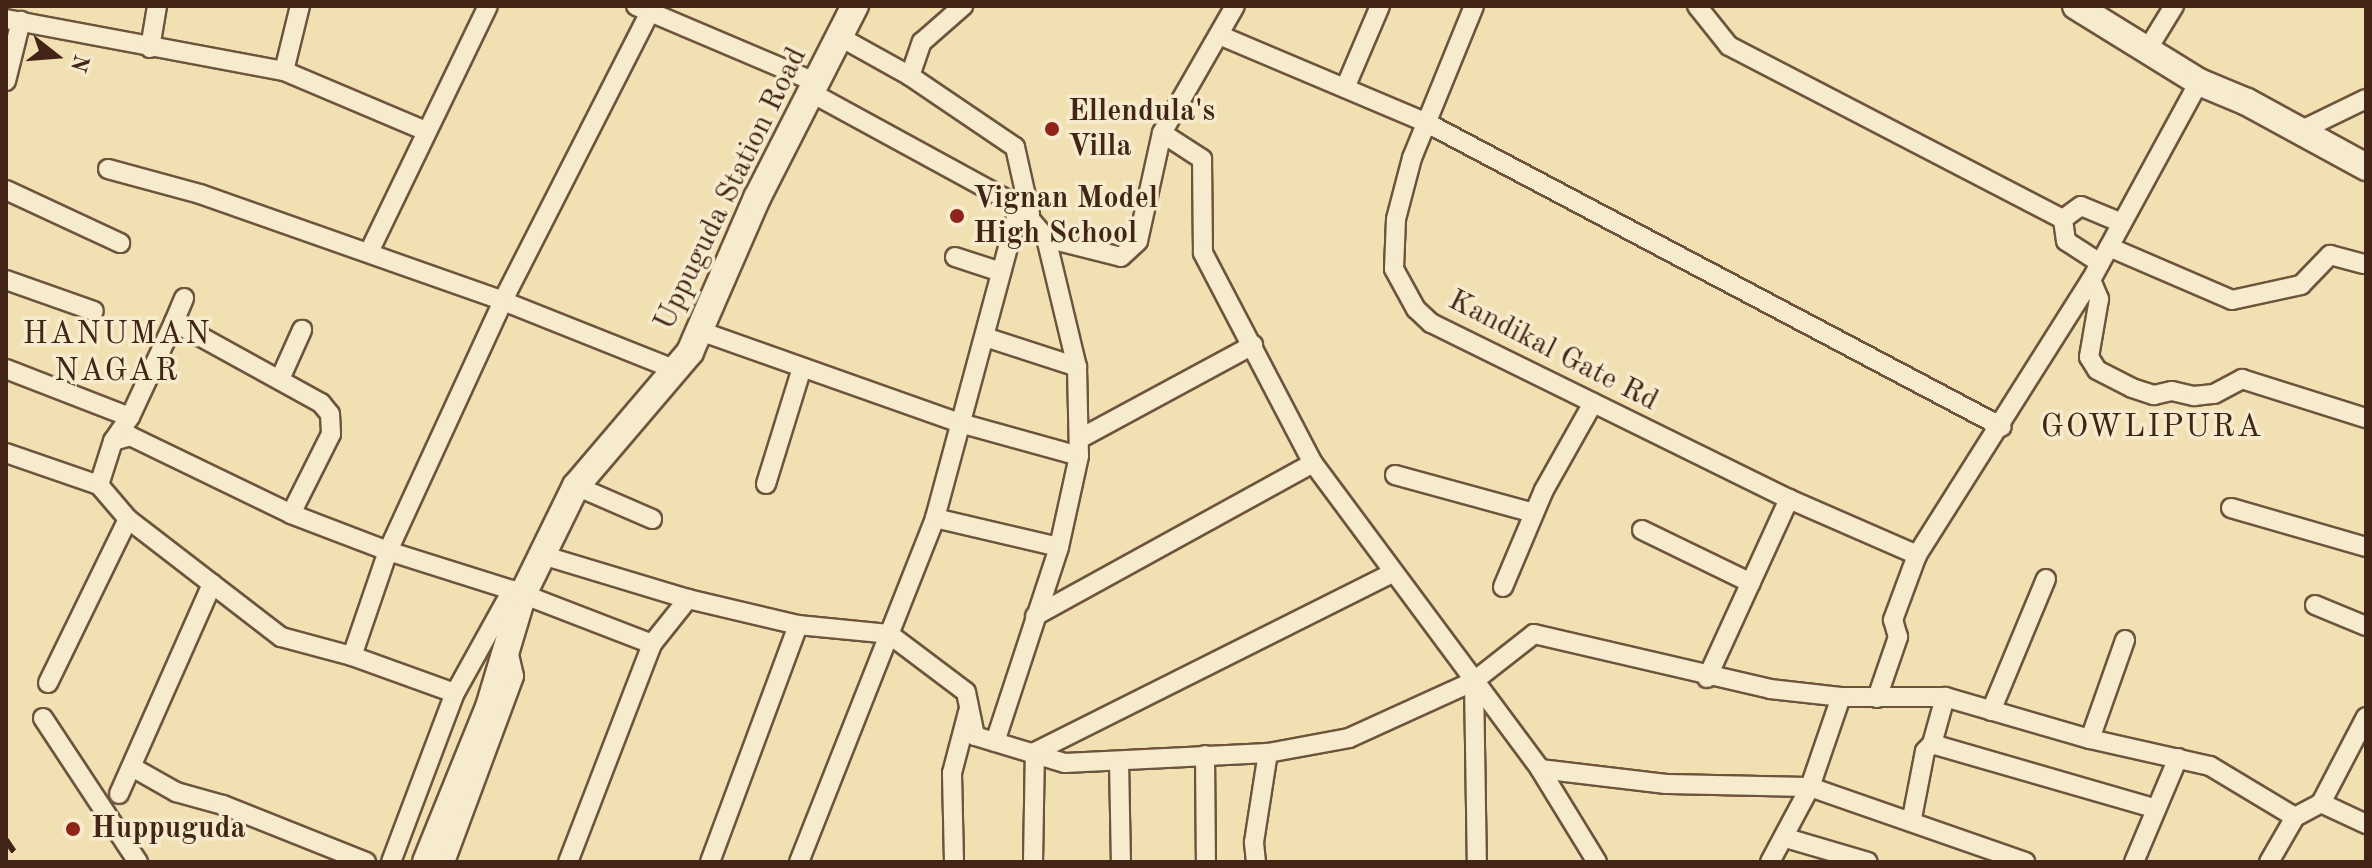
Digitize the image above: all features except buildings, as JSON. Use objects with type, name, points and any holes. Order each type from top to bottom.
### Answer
[{"type":"street","points":[[150,48],[157,6]]},
{"type":"street","points":[[284,71],[300,6]]},
{"type":"street","points":[[369,252],[488,6]]},
{"type":"street","name":"Uppuguda Station Road","points":[[426,862],[489,707],[507,646],[517,592],[542,555],[576,486],[674,369],[700,331],[855,6]]},
{"type":"street","points":[[910,76],[922,42],[963,6]]},
{"type":"street","points":[[1046,238],[1121,257],[1138,241],[1162,133],[1235,6]]},
{"type":"street","points":[[1345,88],[1380,6]]},
{"type":"street","name":"Kandikal Gate Rd","points":[[1474,6],[1427,123],[1396,219],[1394,269],[1402,291],[1431,323],[1789,499],[1917,555]]},
{"type":"street","points":[[1697,6],[1729,46],[2063,219]]},
{"type":"street","points":[[2076,6],[2199,82],[2366,167]]},
{"type":"street","points":[[2147,50],[2174,6]]},
{"type":"street","points":[[352,656],[388,551],[503,301],[646,8],[814,88],[1024,210],[1046,238],[1077,367],[1079,448],[1059,547],[995,742]]},
{"type":"street","points":[[6,81],[12,16],[150,48],[284,71],[426,131]]},
{"type":"street","points":[[1219,35],[1427,123],[2002,427]]},
{"type":"street","points":[[799,862],[935,518],[960,423],[988,338],[1001,272],[1024,210],[1015,147],[910,76],[840,37]]},
{"type":"street","points":[[1877,698],[1898,637],[1893,620],[1917,555],[2002,427],[2100,263],[2199,82]]},
{"type":"street","points":[[2300,131],[2366,99]]},
{"type":"street","points":[[1162,133],[1202,159],[1203,253],[1313,463],[1540,769],[1597,862]]},
{"type":"street","points":[[108,169],[200,194],[369,252],[674,369]]},
{"type":"street","points":[[6,190],[120,243]]},
{"type":"street","points":[[2122,223],[2081,206],[2063,219],[2061,232],[2066,241],[2100,263],[2232,300],[2301,285],[2330,255],[2364,264]]},
{"type":"street","points":[[955,257],[1001,272]]},
{"type":"street","points":[[2100,263],[2099,299],[2089,357],[2097,370],[2132,388],[2154,395],[2172,391],[2194,396],[2214,394],[2242,379],[2366,418]]},
{"type":"street","points":[[6,280],[94,311]]},
{"type":"street","points":[[99,485],[113,441],[130,417],[184,298]]},
{"type":"street","points":[[174,322],[321,403],[330,414],[331,434],[291,514]]},
{"type":"street","points":[[280,379],[302,330]]},
{"type":"street","points":[[700,331],[960,423],[1079,448],[1253,345]]},
{"type":"street","points":[[988,338],[1077,367]]},
{"type":"street","points":[[766,484],[802,368]]},
{"type":"street","points":[[6,369],[130,417]]},
{"type":"street","points":[[1503,587],[1534,513],[1593,403]]},
{"type":"street","points":[[113,441],[130,436],[291,514],[388,551],[517,592],[652,644]]},
{"type":"street","points":[[6,453],[99,485],[128,519],[281,637],[352,656],[455,693]]},
{"type":"street","points":[[1035,616],[1313,463]]},
{"type":"street","points":[[1395,475],[1534,513]]},
{"type":"street","points":[[576,486],[652,519]]},
{"type":"street","points":[[1707,678],[1789,499]]},
{"type":"street","points":[[2231,508],[2366,547]]},
{"type":"street","points":[[935,518],[1059,547]]},
{"type":"street","points":[[48,683],[128,519]]},
{"type":"street","points":[[1642,530],[1751,583]]},
{"type":"street","points":[[542,555],[688,599],[798,625],[889,634],[966,692],[975,736],[1065,763],[1268,753],[1349,738],[1474,681],[1534,634],[1707,678],[1841,697],[1945,697],[2090,739],[2210,766],[2295,817]]},
{"type":"street","points":[[1035,752],[1392,573]]},
{"type":"street","points":[[1991,711],[2046,579]]},
{"type":"street","points":[[119,794],[212,584]]},
{"type":"street","points":[[391,862],[455,693],[517,592]]},
{"type":"street","points":[[568,862],[652,644],[688,599]]},
{"type":"street","points":[[2315,605],[2366,626]]},
{"type":"street","points":[[710,862],[798,625]]},
{"type":"street","points":[[2090,739],[2125,640]]},
{"type":"street","points":[[445,862],[514,676],[507,646]]},
{"type":"street","points":[[1474,681],[1477,862]]},
{"type":"street","points":[[1770,862],[1786,838],[1810,787],[1841,697]]},
{"type":"street","points":[[1912,818],[1925,751],[1932,744],[1945,697]]},
{"type":"street","points":[[954,862],[952,773],[970,705]]},
{"type":"street","points":[[2269,862],[2295,817],[2321,803],[2366,717]]},
{"type":"street","points":[[43,718],[138,862]]},
{"type":"street","points":[[1932,744],[2154,808]]},
{"type":"street","points":[[1033,862],[1035,752]]},
{"type":"street","points":[[1256,862],[1254,842],[1268,753]]},
{"type":"street","points":[[1205,755],[1206,862]]},
{"type":"street","points":[[2134,862],[2154,808],[2178,758]]},
{"type":"street","points":[[1119,761],[1121,862]]},
{"type":"street","points":[[132,767],[176,792],[223,805],[366,862]]},
{"type":"street","points":[[1540,769],[1666,784],[1810,787],[1912,818],[2025,862]]},
{"type":"street","points":[[2321,803],[2366,824]]},
{"type":"street","points":[[1786,838],[1868,862]]},
{"type":"railway","points":[[6,840],[21,862]]},
{"type":"place","name":"Ellendula's Villa","points":[[1052,129]]},
{"type":"place","name":"Vignan Model High School","points":[[957,216]]},
{"type":"place","name":"Huppuguda","points":[[73,829]]},
{"type":"district","name":"HANUMAN NAGAR","points":[[117,354]]},
{"type":"district","name":"GOWLIPURA","points":[[2152,428]]}]
